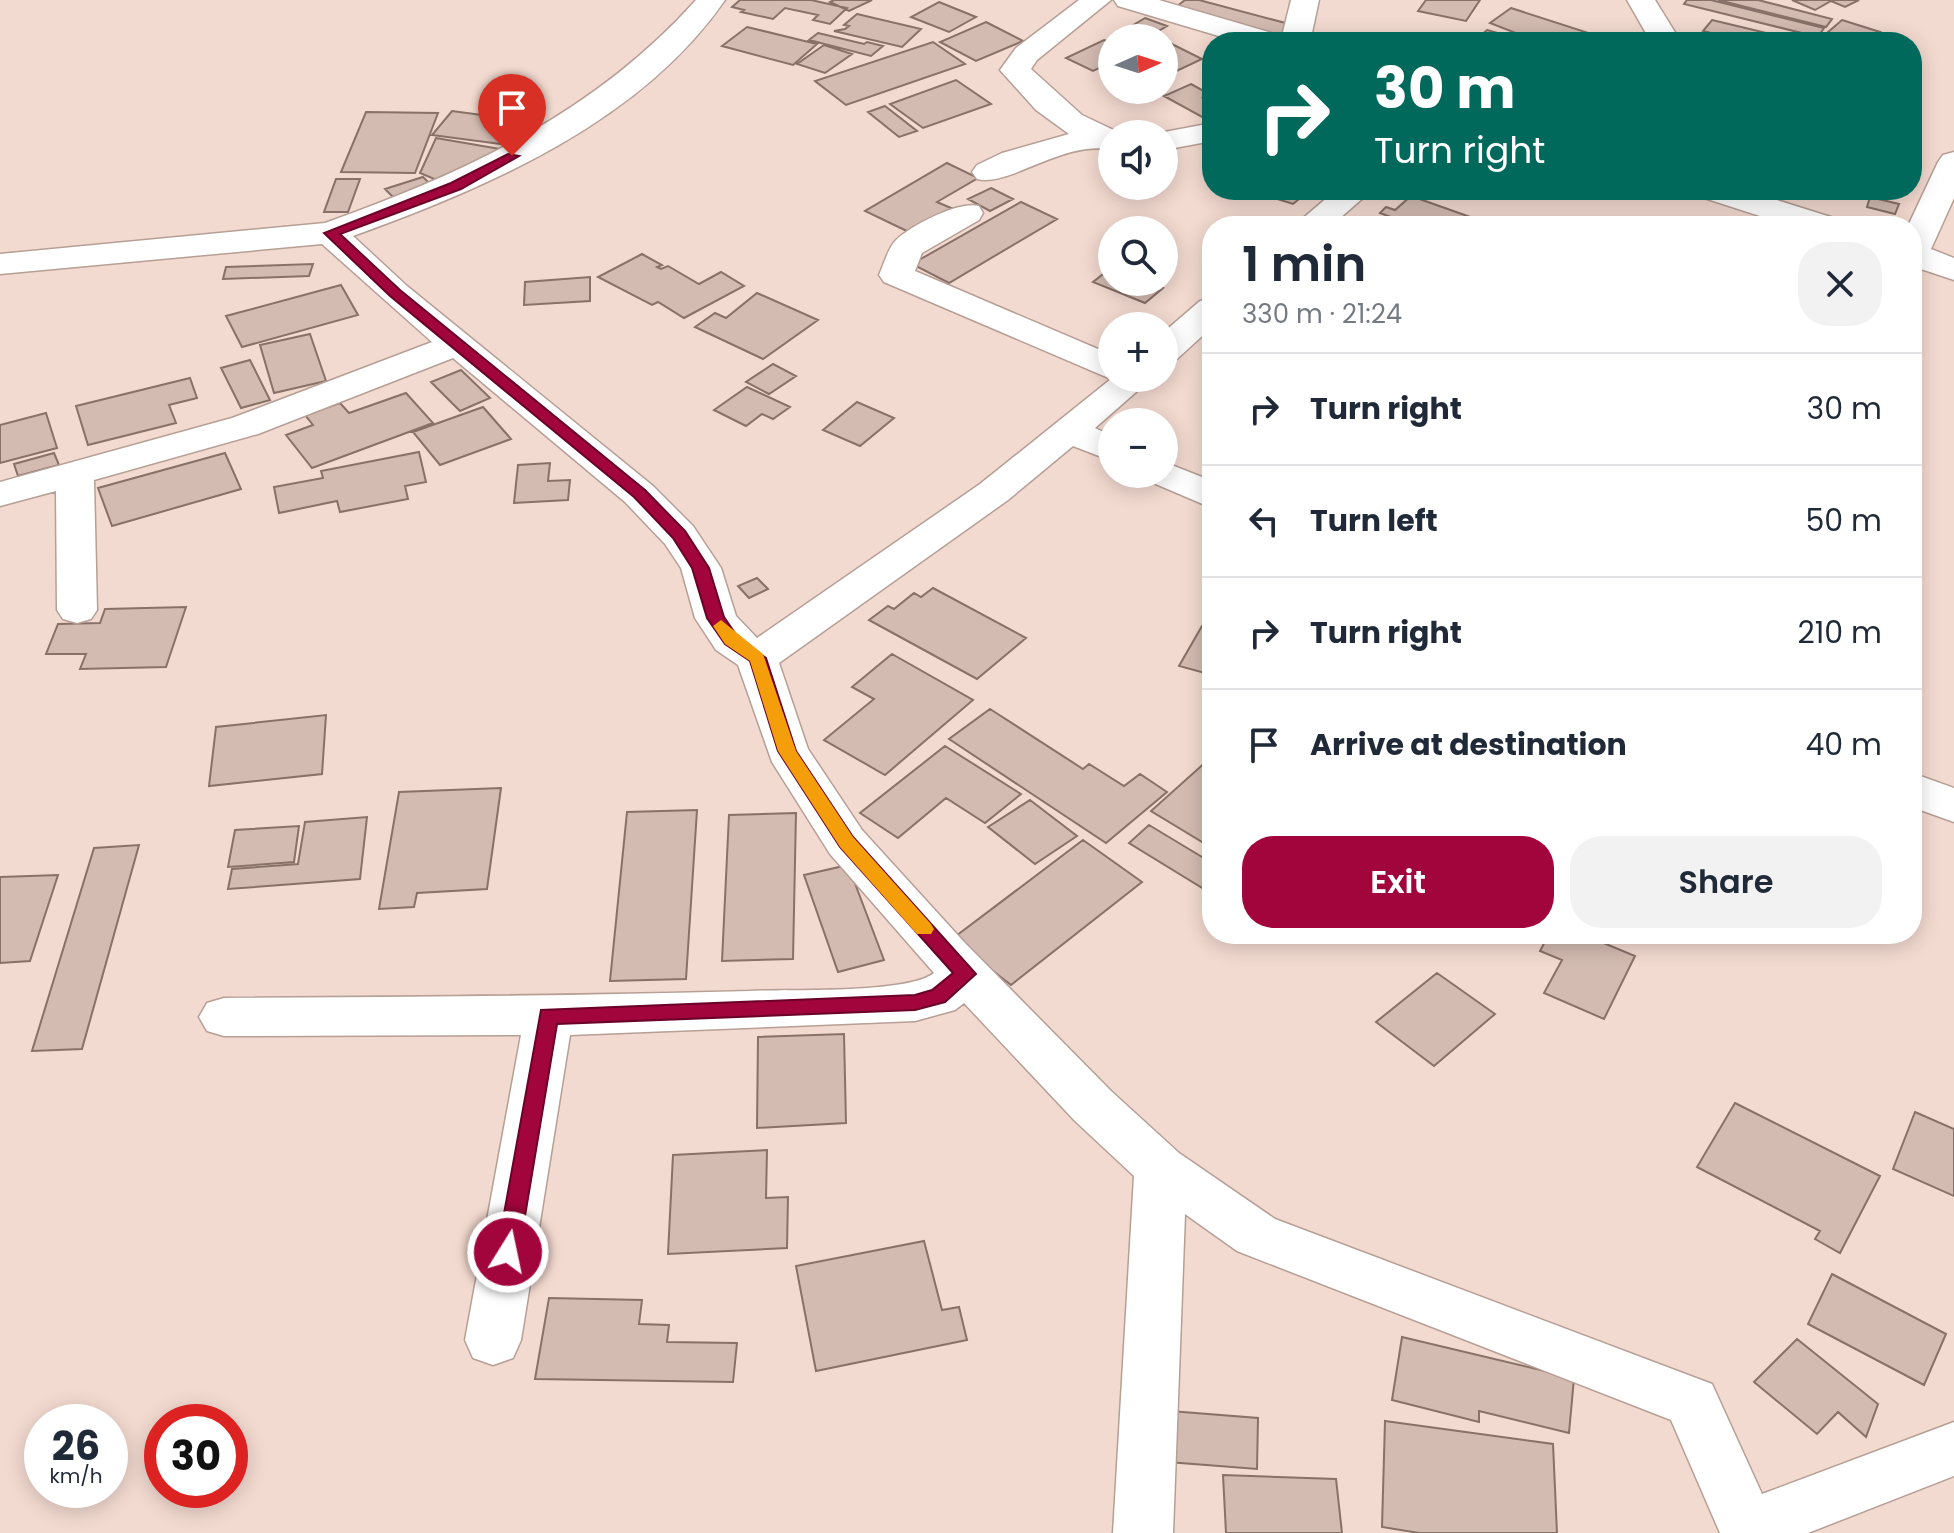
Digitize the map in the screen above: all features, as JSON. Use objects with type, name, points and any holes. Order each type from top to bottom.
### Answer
[{"type":"street","points":[[0,264],[330,233],[456,186],[540,142],[627,82],[687,31],[711,0]]},
{"type":"street","points":[[1097,0],[1026,54],[1015,70],[1049,107],[1098,137]]},
{"type":"street","points":[[1128,0],[1237,32]]},
{"type":"street","points":[[1297,32],[1305,0]]},
{"type":"street","points":[[1641,0],[1660,32]]},
{"type":"street","points":[[1178,138],[1202,134]]},
{"type":"street","points":[[988,172],[1036,149],[1098,140]]},
{"type":"street","points":[[1922,232],[1954,162]]},
{"type":"street","points":[[1324,216],[1344,200]]},
{"type":"street","points":[[1770,201],[1803,216]]},
{"type":"street","points":[[967,213],[908,247],[896,275],[1098,362]]},
{"type":"street","points":[[330,233],[395,293],[639,494],[669,524],[701,568],[716,618],[731,640],[757,658],[787,751],[846,842],[966,974],[1093,1106],[1161,1168],[1256,1235],[1692,1402],[1749,1530],[1954,1449]]},
{"type":"street","points":[[1922,258],[1954,270]]},
{"type":"street","points":[[1178,338],[1202,317]]},
{"type":"street","points":[[0,494],[245,426],[458,344]]},
{"type":"street","points":[[757,658],[994,492],[1118,392]]},
{"type":"street","points":[[1072,432],[1098,444]]},
{"type":"street","points":[[75,475],[77,610]]},
{"type":"street","points":[[1178,480],[1202,491]]},
{"type":"street","points":[[1922,793],[1954,806]]},
{"type":"street","points":[[224,1017],[549,1016],[915,1002],[938,997],[966,974]]},
{"type":"street","points":[[493,1340],[549,1016]]},
{"type":"street","points":[[1143,1533],[1161,1168]]},
{"type":"building","points":[[740,0],[811,0],[847,8],[830,24],[813,20],[818,15],[785,8],[773,19],[741,12],[744,10],[732,7]]},
{"type":"building","points":[[872,0],[849,11],[830,2]]},
{"type":"building","points":[[1185,0],[1199,0],[1293,25],[1286,32],[1264,32],[1176,7]]},
{"type":"building","points":[[1426,0],[1480,0],[1466,21],[1418,11]]},
{"type":"building","points":[[1687,0],[1711,0],[1824,28],[1821,32],[1798,32],[1684,4]]},
{"type":"building","points":[[1718,0],[1758,0],[1832,19],[1826,27]]},
{"type":"building","points":[[1792,0],[1859,0],[1845,7],[1831,1],[1815,10]]},
{"type":"building","points":[[939,2],[976,17],[949,32],[911,17]]},
{"type":"building","points":[[1511,8],[1585,32],[1513,32],[1490,23]]},
{"type":"building","points":[[857,14],[921,29],[902,47],[834,31],[845,29],[849,26],[844,25]]},
{"type":"building","points":[[1145,18],[1162,24],[1135,24]]},
{"type":"building","points":[[1712,20],[1762,32],[1707,32],[1703,31]]},
{"type":"building","points":[[1842,20],[1880,32],[1828,32]]},
{"type":"building","points":[[986,22],[1023,41],[976,61],[940,42]]},
{"type":"building","points":[[747,27],[817,44],[793,65],[722,46]]},
{"type":"building","points":[[818,33],[883,46],[871,56],[809,40]]},
{"type":"building","points":[[933,42],[965,64],[846,105],[815,81]]},
{"type":"building","points":[[1098,43],[1098,69],[1093,71],[1066,58]]},
{"type":"building","points":[[824,45],[852,54],[825,73],[797,64]]},
{"type":"building","points":[[1178,47],[1202,59],[1178,70]]},
{"type":"building","points":[[956,80],[991,104],[923,128],[890,104]]},
{"type":"building","points":[[1191,84],[1202,90],[1202,117],[1178,104],[1178,90]]},
{"type":"building","points":[[885,106],[917,131],[899,137],[868,112]]},
{"type":"building","points":[[452,111],[535,122],[516,146],[432,135]]},
{"type":"building","points":[[366,112],[438,113],[415,173],[341,172]]},
{"type":"building","points":[[436,138],[500,149],[439,181],[420,173]]},
{"type":"building","points":[[947,163],[978,178],[937,202],[951,208],[911,233],[865,211]]},
{"type":"building","points":[[423,177],[431,185],[393,197],[385,189]]},
{"type":"building","points":[[336,179],[360,179],[348,212],[324,212]]},
{"type":"building","points":[[991,188],[1013,199],[990,211],[968,199]]},
{"type":"building","points":[[1406,200],[1422,200],[1467,216],[1388,216],[1380,213],[1386,207],[1395,210]]},
{"type":"building","points":[[1869,200],[1899,204],[1895,214],[1867,207]]},
{"type":"building","points":[[1021,202],[1057,219],[949,283],[912,264]]},
{"type":"building","points":[[642,254],[662,265],[657,267],[668,266],[699,284],[721,272],[744,286],[684,318],[658,302],[652,305],[598,277]]},
{"type":"building","points":[[313,264],[309,276],[223,279],[226,267]]},
{"type":"building","points":[[590,277],[590,301],[524,305],[525,282]]},
{"type":"building","points":[[341,285],[358,315],[242,347],[226,316]]},
{"type":"building","points":[[757,293],[818,320],[763,359],[695,327],[715,313],[726,318]]},
{"type":"building","points":[[1128,296],[1153,296],[1145,303]]},
{"type":"building","points":[[310,334],[326,381],[274,393],[260,345]]},
{"type":"building","points":[[250,360],[270,400],[241,408],[221,368]]},
{"type":"building","points":[[773,364],[796,376],[769,394],[746,382]]},
{"type":"building","points":[[461,370],[490,398],[460,411],[431,382]]},
{"type":"building","points":[[190,378],[197,398],[169,405],[176,423],[88,445],[76,406]]},
{"type":"building","points":[[747,387],[790,407],[773,419],[762,414],[746,426],[714,410]]},
{"type":"building","points":[[406,393],[433,423],[312,468],[286,435],[313,425],[305,415],[340,403],[349,413]]},
{"type":"building","points":[[857,402],[894,418],[860,446],[823,430]]},
{"type":"building","points":[[483,407],[511,439],[440,465],[413,432]]},
{"type":"building","points":[[46,413],[57,448],[0,463],[0,425]]},
{"type":"building","points":[[419,452],[426,482],[405,486],[408,499],[340,512],[337,501],[279,513],[274,487],[323,478],[321,471]]},
{"type":"building","points":[[54,453],[59,465],[18,476],[14,464]]},
{"type":"building","points":[[225,453],[241,489],[112,526],[98,488]]},
{"type":"building","points":[[550,463],[548,481],[570,480],[568,500],[514,503],[518,465]]},
{"type":"building","points":[[757,578],[768,589],[749,598],[738,586]]},
{"type":"building","points":[[933,588],[1026,638],[977,679],[869,620],[888,606],[894,609],[914,593],[921,597]]},
{"type":"building","points":[[186,607],[166,667],[80,669],[86,654],[46,654],[58,624],[100,623],[105,609]]},
{"type":"building","points":[[1202,626],[1202,672],[1179,666]]},
{"type":"building","points":[[892,654],[973,700],[885,775],[824,740],[874,699],[852,687]]},
{"type":"building","points":[[990,709],[1083,769],[1089,764],[1124,786],[1140,774],[1167,792],[1106,843],[949,739]]},
{"type":"building","points":[[326,715],[322,774],[209,786],[216,727]]},
{"type":"building","points":[[945,746],[1021,794],[985,823],[946,798],[898,838],[860,813]]},
{"type":"building","points":[[1202,765],[1202,842],[1151,811]]},
{"type":"building","points":[[501,788],[487,889],[417,893],[414,907],[379,909],[399,792]]},
{"type":"building","points":[[1030,800],[1077,836],[1035,864],[988,827]]},
{"type":"building","points":[[697,810],[686,979],[610,981],[627,812]]},
{"type":"building","points":[[796,813],[793,959],[722,961],[729,815]]},
{"type":"building","points":[[367,817],[360,879],[228,889],[232,869],[298,864],[305,822]]},
{"type":"building","points":[[1149,825],[1202,857],[1202,888],[1129,843]]},
{"type":"building","points":[[299,826],[294,862],[228,867],[235,830]]},
{"type":"building","points":[[1083,840],[1142,882],[1011,985],[952,939]]},
{"type":"building","points":[[139,845],[82,1049],[32,1051],[94,848]]},
{"type":"building","points":[[848,865],[884,960],[838,972],[804,875]]},
{"type":"building","points":[[58,875],[30,961],[0,963],[0,877]]},
{"type":"building","points":[[1544,944],[1606,944],[1635,956],[1604,1019],[1544,993],[1562,960],[1540,951]]},
{"type":"building","points":[[1437,973],[1495,1014],[1434,1066],[1376,1022]]},
{"type":"building","points":[[844,1034],[846,1123],[757,1128],[758,1037]]},
{"type":"building","points":[[1735,1103],[1880,1176],[1840,1253],[1815,1239],[1820,1231],[1697,1167]]},
{"type":"building","points":[[1915,1112],[1954,1129],[1954,1196],[1893,1169]]},
{"type":"building","points":[[767,1150],[766,1198],[788,1197],[787,1248],[668,1254],[673,1155]]},
{"type":"building","points":[[924,1241],[942,1310],[959,1307],[967,1340],[816,1371],[796,1266]]},
{"type":"building","points":[[1832,1274],[1946,1334],[1924,1385],[1808,1324]]},
{"type":"building","points":[[549,1298],[642,1300],[639,1324],[669,1325],[667,1342],[737,1343],[733,1382],[535,1379]]},
{"type":"building","points":[[1402,1337],[1574,1378],[1569,1433],[1479,1411],[1479,1422],[1392,1400]]},
{"type":"building","points":[[1797,1339],[1878,1404],[1866,1437],[1838,1412],[1817,1434],[1754,1382]]},
{"type":"building","points":[[1170,1411],[1258,1418],[1257,1469],[1168,1462]]},
{"type":"building","points":[[1385,1421],[1553,1444],[1557,1533],[1419,1533],[1382,1527]]},
{"type":"building","points":[[1223,1475],[1336,1479],[1342,1533],[1226,1533]]},
{"type":"slow traffic","points":[[721,626],[731,640],[757,658],[787,751],[846,842],[924,929]]},
{"type":"route","points":[[508,1252],[549,1016],[915,1002],[938,997],[966,974],[846,842],[787,751],[757,658],[731,640],[716,618],[701,568],[679,535],[639,494],[395,293],[330,233],[456,186],[512,156]]}]
